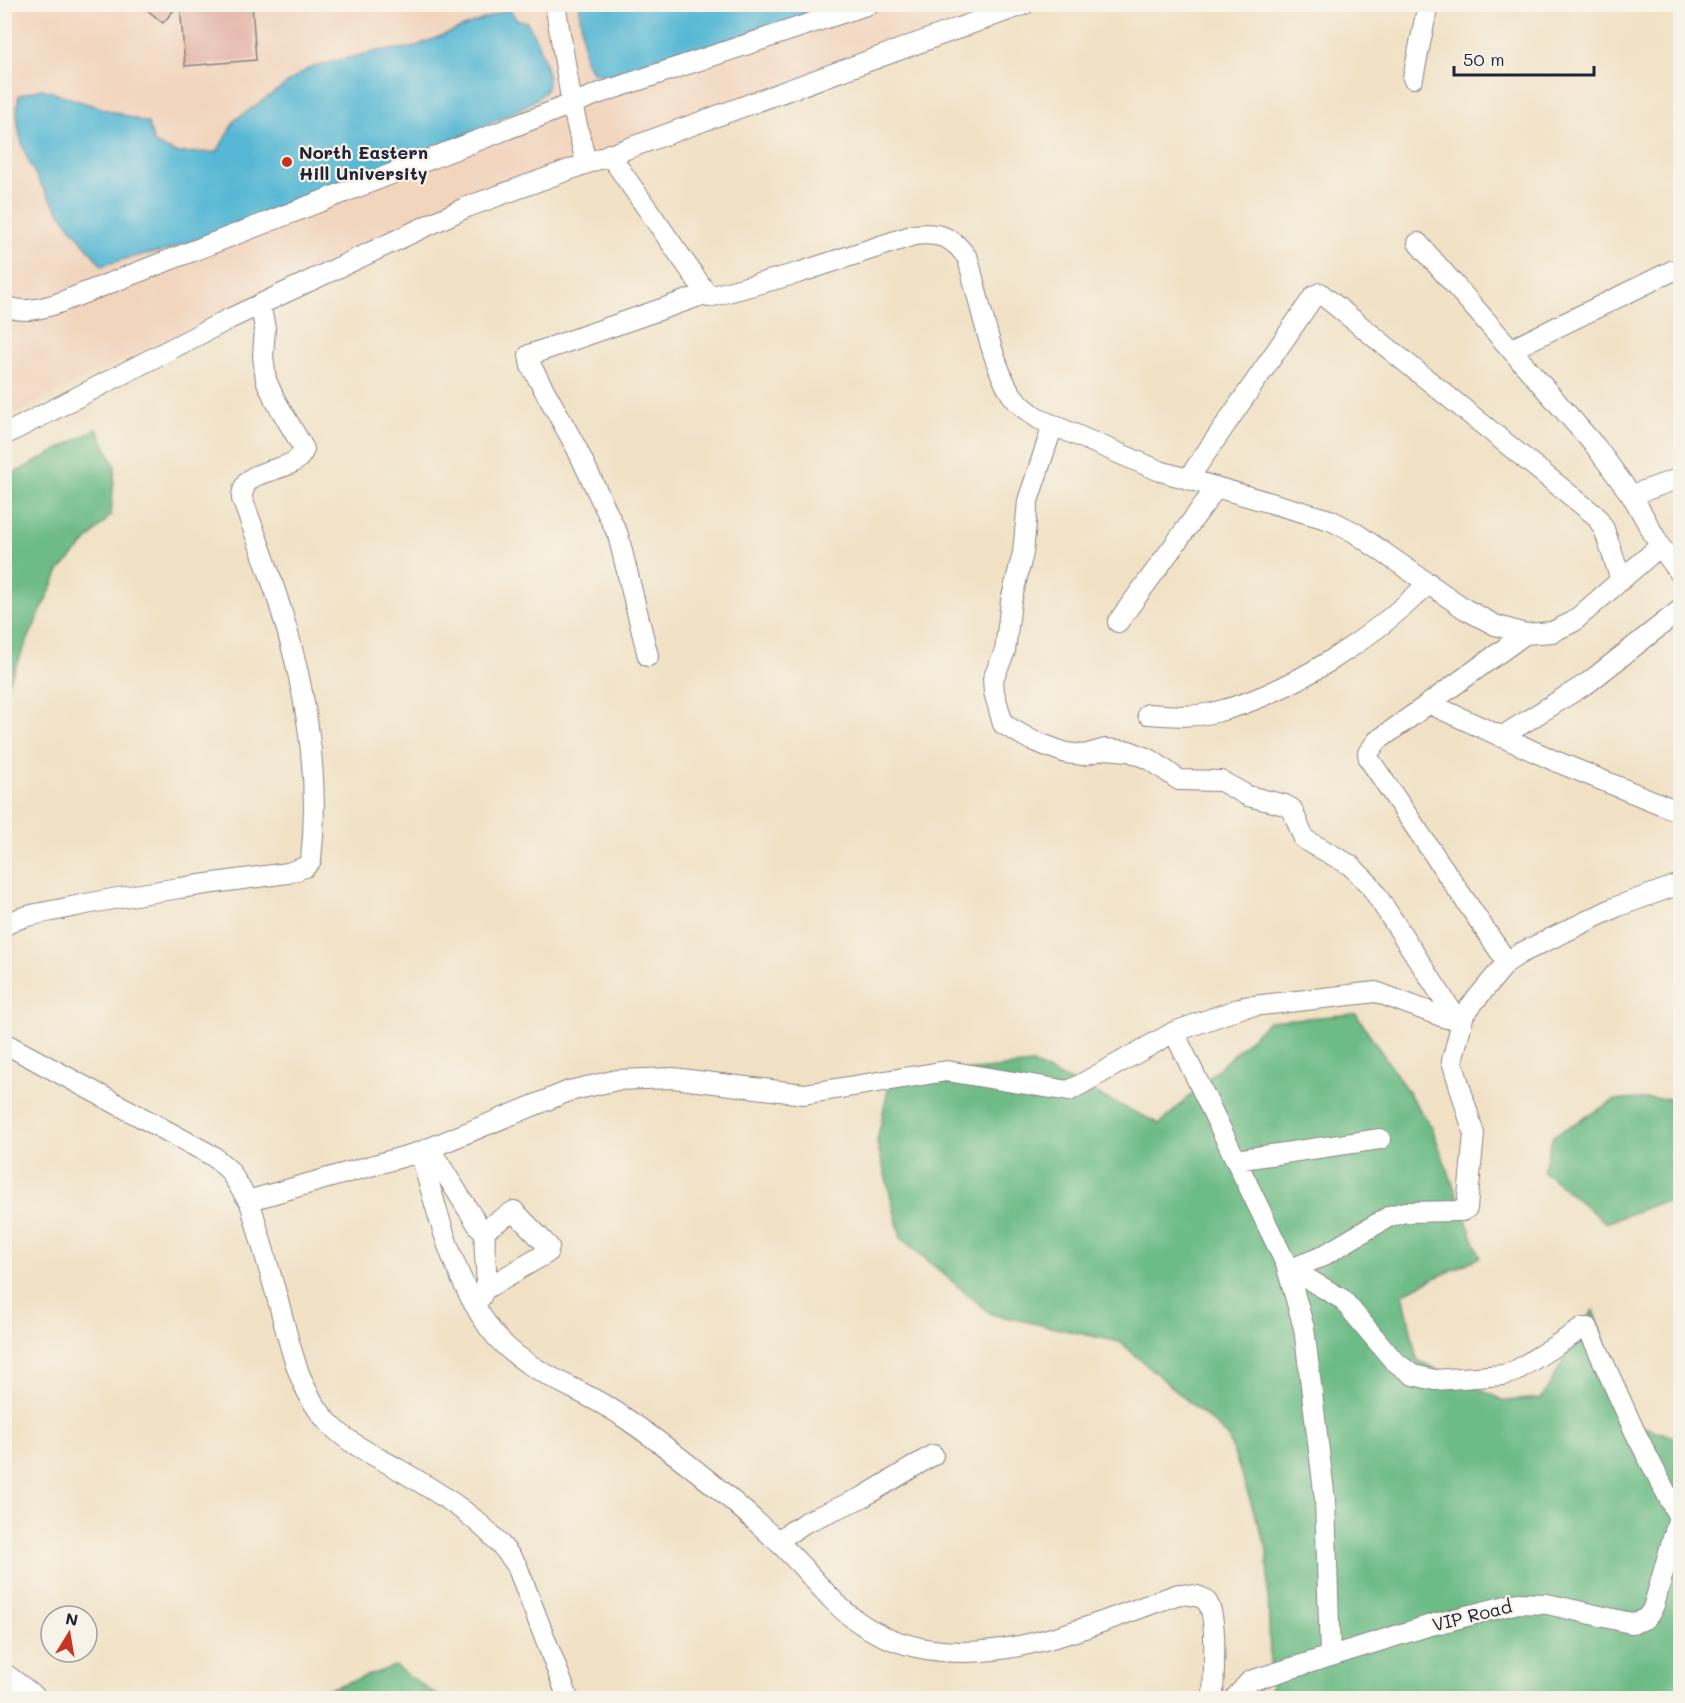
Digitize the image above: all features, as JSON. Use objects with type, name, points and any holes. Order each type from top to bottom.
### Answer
[{"type":"street","points":[[555,4],[572,104],[586,163]]},
{"type":"street","points":[[7,309],[32,310],[56,304],[572,104],[869,4]]},
{"type":"street","points":[[4,435],[260,304],[467,207],[1025,4]]},
{"type":"street","points":[[1413,78],[1428,4]]},
{"type":"street","points":[[609,154],[705,294]]},
{"type":"street","points":[[648,656],[618,535],[576,447],[531,366],[529,355],[705,294],[715,296],[787,276],[914,235],[933,233],[948,238],[960,247],[968,259],[1006,386],[1025,410],[1115,453],[1216,488],[1330,520],[1354,532],[1465,609],[1495,625],[1525,634],[1545,634],[1573,622],[1660,546]]},
{"type":"street","points":[[1418,243],[1596,447],[1632,495],[1660,546],[1680,573]]},
{"type":"street","points":[[1512,349],[1674,270]]},
{"type":"street","points":[[1188,479],[1314,296],[1320,293],[1596,516],[1604,529],[1621,580]]},
{"type":"street","points":[[4,926],[19,919],[76,906],[174,888],[288,873],[306,867],[311,860],[314,781],[306,707],[270,573],[242,499],[242,490],[252,477],[297,460],[304,449],[266,380],[263,356],[265,328],[260,304]]},
{"type":"street","points":[[1053,425],[1030,495],[1023,554],[1009,614],[1005,651],[993,679],[994,692],[1004,724],[1031,740],[1066,753],[1084,755],[1105,749],[1129,751],[1151,760],[1179,780],[1221,781],[1248,796],[1285,805],[1292,809],[1304,839],[1350,865],[1370,885],[1460,1016]]},
{"type":"street","points":[[1632,495],[1680,478]]},
{"type":"street","points":[[1118,622],[1216,488]]},
{"type":"street","points":[[1148,714],[1186,716],[1215,713],[1265,694],[1304,675],[1361,641],[1397,615],[1430,583]]},
{"type":"street","points":[[1501,737],[1589,682],[1680,610]]},
{"type":"street","points":[[1507,962],[1369,759],[1370,746],[1525,634]]},
{"type":"street","points":[[1430,704],[1634,795],[1680,812]]},
{"type":"street","points":[[1289,1273],[1390,1216],[1405,1212],[1462,1211],[1467,1208],[1474,1134],[1452,1061],[1460,1016],[1507,962],[1582,921],[1680,884]]},
{"type":"street","points":[[249,1198],[254,1199],[425,1151],[569,1090],[617,1080],[673,1078],[804,1094],[947,1071],[1069,1091],[1174,1032],[1244,1006],[1360,992],[1389,995],[1446,1018],[1460,1016]]},
{"type":"street","points":[[1174,1032],[1289,1273],[1304,1328],[1325,1500],[1330,1655]]},
{"type":"street","points":[[4,1043],[213,1156],[229,1170],[249,1198],[301,1378],[312,1402],[330,1425],[362,1451],[396,1468],[456,1504],[506,1549],[517,1566],[568,1698]]},
{"type":"street","points":[[1236,1160],[1380,1139]]},
{"type":"street","points":[[425,1151],[479,1227],[486,1230]]},
{"type":"street","points":[[425,1151],[448,1245],[467,1293],[491,1330],[528,1364],[618,1413],[692,1468],[777,1541],[833,1603],[852,1619],[877,1633],[918,1647],[963,1652],[1024,1645],[1179,1594],[1199,1596],[1207,1602],[1212,1615],[1213,1698]]},
{"type":"street","points":[[476,1307],[488,1279],[484,1243],[486,1230],[514,1211],[550,1250],[485,1289]]},
{"type":"street","points":[[1289,1273],[1308,1279],[1342,1299],[1402,1369],[1424,1378],[1503,1375],[1514,1372],[1583,1328],[1588,1328],[1634,1430],[1680,1516]]},
{"type":"street","points":[[777,1541],[806,1522],[864,1497],[933,1455]]},
{"type":"street","name":"VIP Road","points":[[1235,1698],[1250,1681],[1330,1655],[1518,1603],[1547,1604],[1630,1623],[1642,1622],[1649,1616],[1654,1605],[1680,1516]]},
{"type":"street","points":[[4,1673],[37,1698]]},
{"type":"shaded area","name":"North Eastern Hill University","points":[[5,5],[999,5],[432,213],[89,376],[5,420]]},
{"type":"green space","points":[[97,429],[115,466],[111,515],[59,571],[5,690],[5,478]]},
{"type":"green space","points":[[1356,1014],[1432,1128],[1480,1257],[1403,1293],[1417,1360],[1504,1401],[1542,1398],[1593,1310],[1632,1423],[1680,1439],[1680,1698],[1271,1698],[1267,1549],[1228,1436],[1120,1342],[991,1314],[901,1238],[877,1142],[890,1079],[1033,1064],[1160,1124],[1269,1021]]},
{"type":"green space","points":[[1680,1098],[1680,1202],[1659,1203],[1606,1223],[1543,1171],[1553,1136],[1615,1100]]},
{"type":"green space","points":[[395,1666],[441,1698],[302,1698]]},
{"type":"water","points":[[579,5],[848,5],[617,78],[592,72],[585,60]]},
{"type":"water","points":[[509,9],[516,19],[527,22],[548,75],[546,90],[528,104],[434,148],[169,250],[102,266],[42,187],[22,142],[17,118],[19,95],[42,89],[148,123],[154,143],[176,153],[217,152],[235,120],[309,68],[377,51],[411,48]]},
{"type":"building","points":[[140,4],[179,4],[163,23]]},
{"type":"building","points":[[180,4],[252,4],[256,60],[185,66]]},
{"type":"place","name":"North Eastern Hill University","points":[[287,162]]}]
